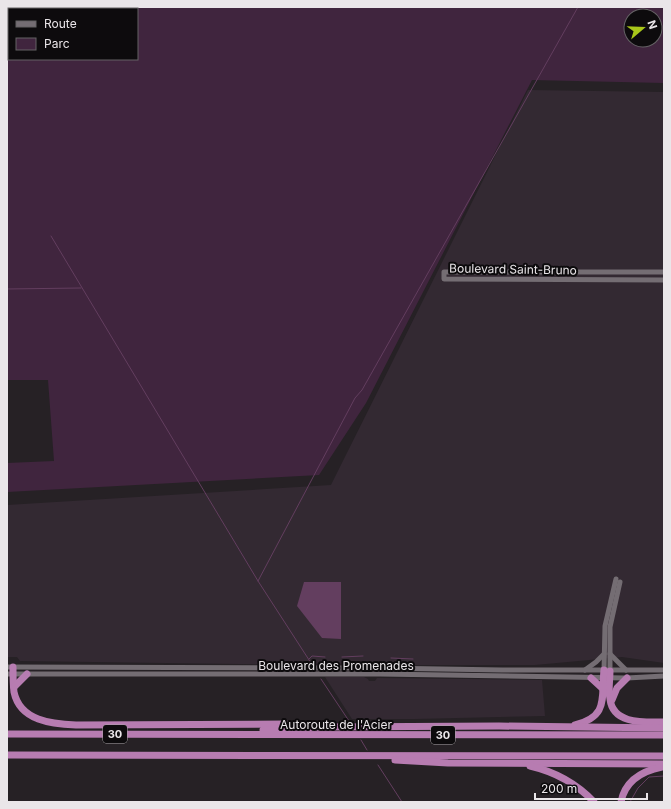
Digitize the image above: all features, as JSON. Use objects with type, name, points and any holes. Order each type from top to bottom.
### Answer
[{"type":"highway","points":[[10,670],[18,703],[27,714],[39,720],[54,723],[84,725],[268,724],[323,727]]},
{"type":"highway","points":[[14,687],[27,674]]},
{"type":"highway","points":[[567,726],[585,722],[594,717],[599,711],[602,704],[602,689],[607,674]]},
{"type":"highway","points":[[607,674],[612,706],[619,715],[628,720],[664,722]]},
{"type":"highway","points":[[612,706],[612,698],[615,690],[626,674]]},
{"type":"highway","points":[[591,678],[602,689]]},
{"type":"highway","points":[[222,734],[323,727],[567,726],[585,728],[664,728]]},
{"type":"highway","name":"Autoroute de l'Acier","points":[[7,734],[664,735]]},
{"type":"highway","name":"30","points":[[7,755],[664,756]]},
{"type":"highway","points":[[341,756],[424,762],[664,766]]},
{"type":"highway","points":[[518,764],[544,770],[563,777],[581,789],[594,802]]},
{"type":"highway","points":[[621,802],[625,790],[635,778],[648,770],[664,766]]},
{"type":"street","name":"Boulevard Saint-Bruno","points":[[664,272],[444,272],[444,279],[462,280],[664,280]]},
{"type":"street","points":[[462,272],[462,280]]},
{"type":"street","points":[[618,580],[610,624],[610,654],[607,674],[604,654],[605,626],[618,580]]},
{"type":"street","points":[[584,670],[596,662],[604,654]]},
{"type":"street","points":[[610,654],[626,674]]},
{"type":"street","name":"Boulevard des Promenades","points":[[10,670],[380,668],[584,670],[607,674],[664,676]]},
{"type":"street","name":"Boulevard des Promenades","points":[[10,670],[27,674],[380,674],[591,678],[607,674]]},
{"type":"street","name":"Boulevard des Promenades","points":[[626,674],[664,670]]},
{"type":"shaded area","points":[[528,90],[664,92],[664,663],[622,657],[535,665],[316,665],[20,661],[17,657],[7,657],[7,505],[331,485]]},
{"type":"shaded area","points":[[304,582],[341,582],[341,639],[322,638],[297,606]]},
{"type":"shaded area","points":[[325,677],[364,677],[369,681],[375,681],[377,678],[542,680],[545,716],[352,719]]},
{"type":"green space","points":[[14,7],[664,7],[664,83],[532,80],[366,403],[319,475],[7,492],[7,463],[54,461],[48,380],[7,380],[7,17],[8,60],[138,60],[138,8]]},
{"type":"waterway","points":[[258,581],[355,398],[362,390],[578,7]]},
{"type":"waterway","points":[[51,236],[258,581],[311,663]]},
{"type":"waterway","points":[[7,289],[81,288]]},
{"type":"waterway","points":[[309,659],[312,656],[325,657]]},
{"type":"waterway","points":[[342,657],[363,656]]},
{"type":"waterway","points":[[391,658],[413,659]]},
{"type":"waterway","points":[[321,679],[349,721]]},
{"type":"waterway","points":[[361,740],[367,750]]},
{"type":"waterway","points":[[378,765],[402,802]]},
{"type":"waterway","points":[[630,802],[638,788],[649,777],[664,776]]}]
